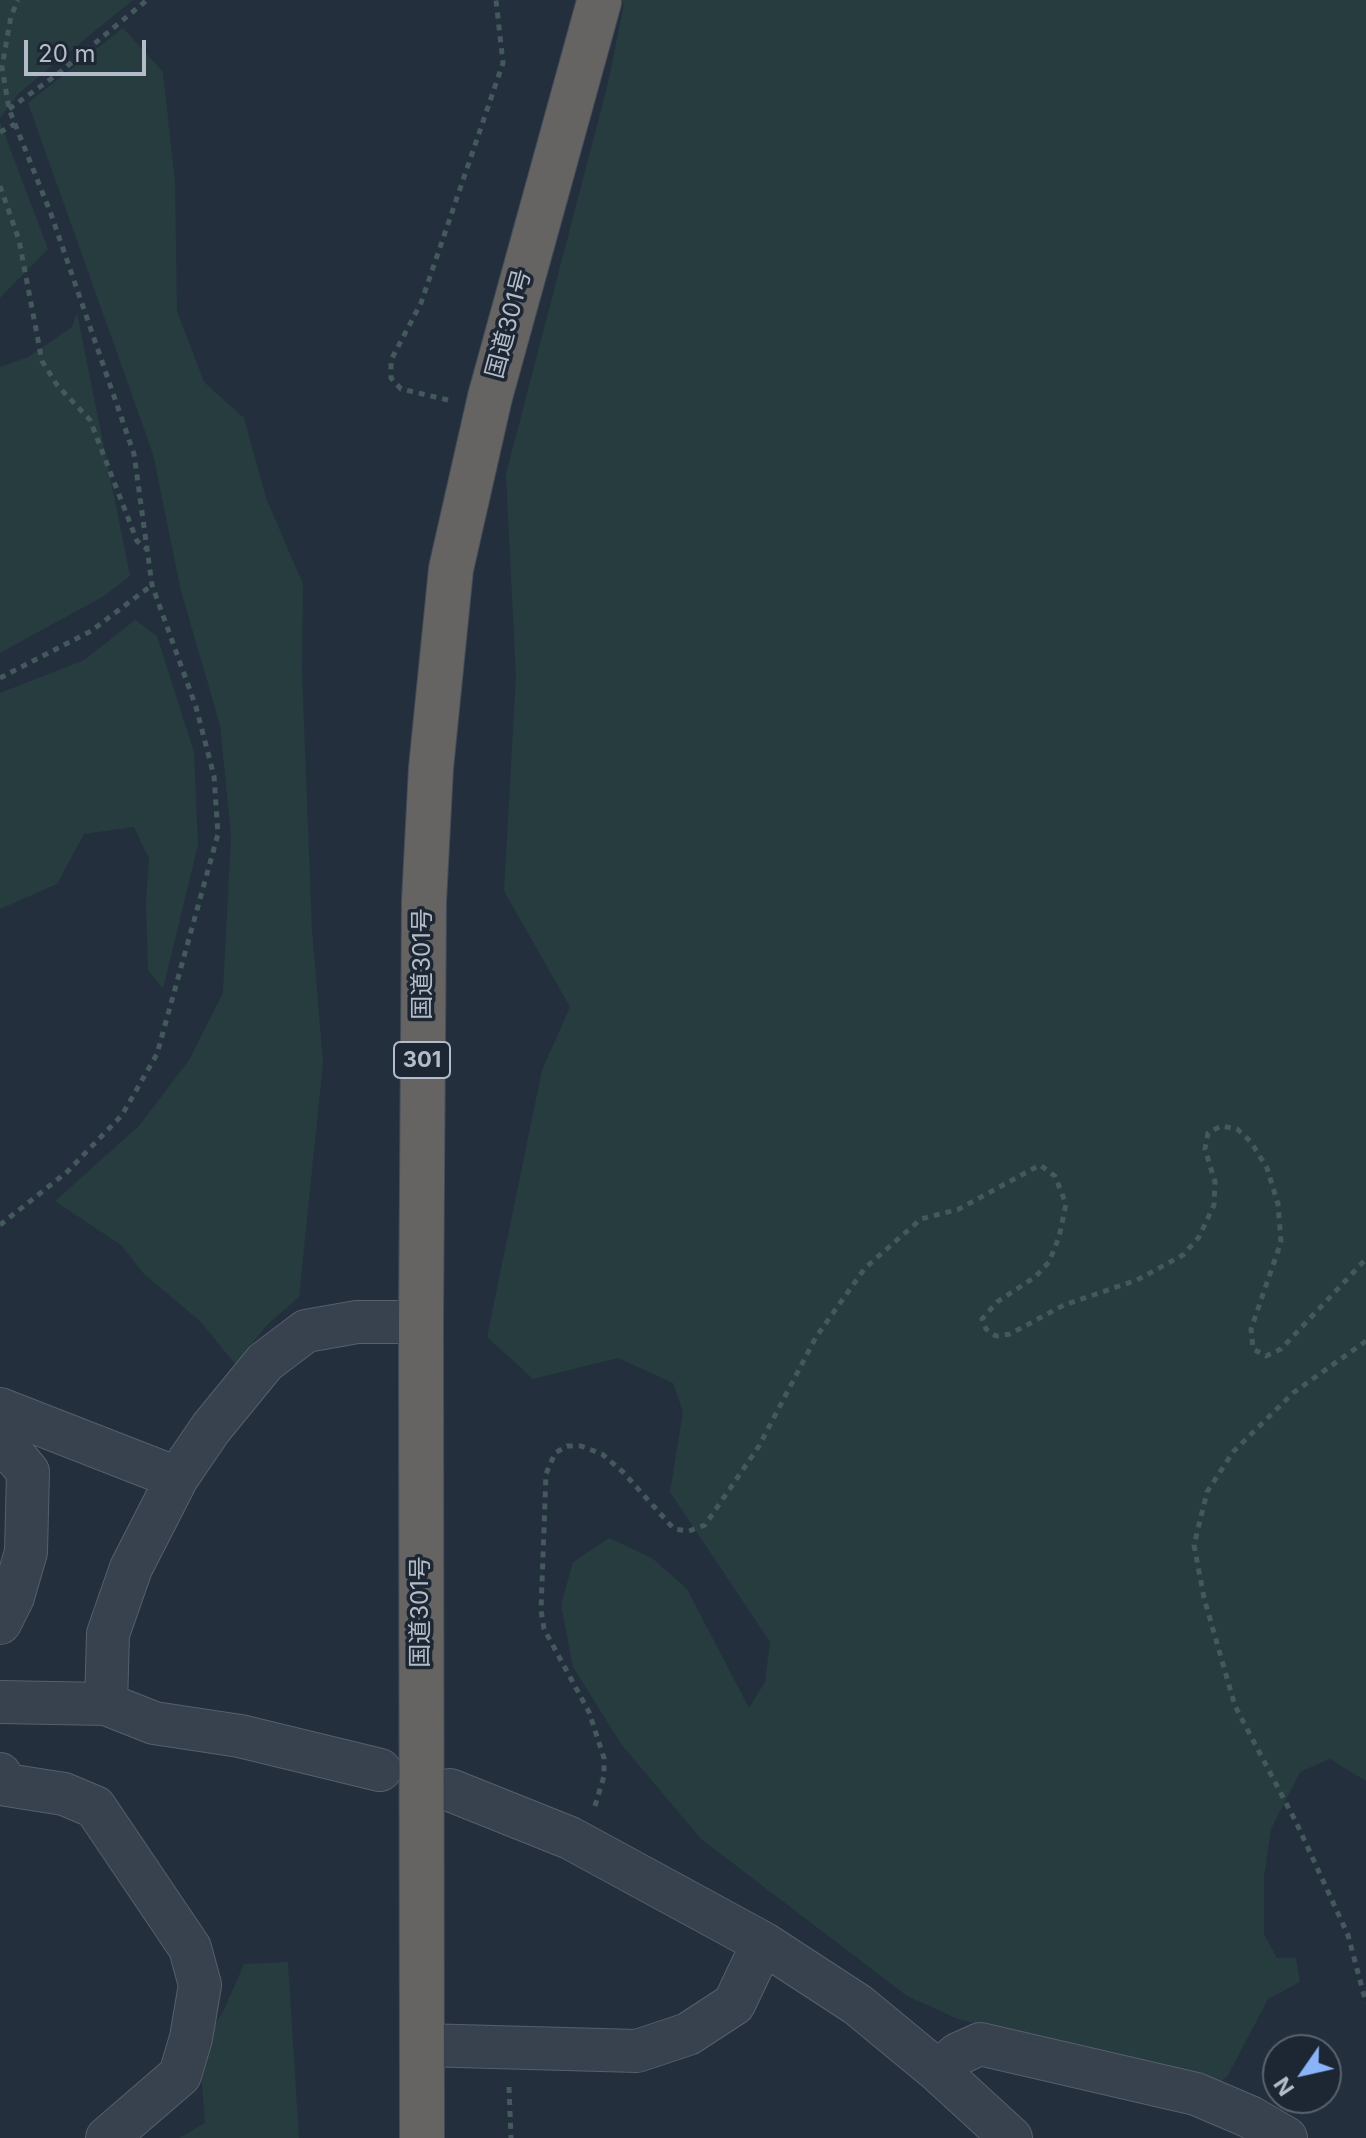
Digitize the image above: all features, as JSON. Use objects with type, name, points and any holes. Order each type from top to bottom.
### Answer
[{"type":"highway","name":"国道301号","points":[[422,2138],[421,1322],[424,901],[431,768],[451,569],[487,411],[537,218],[599,2]]},
{"type":"street","points":[[106,1704],[108,1634],[131,1568],[177,1478],[211,1428],[265,1362],[306,1331],[357,1322],[421,1322]]},
{"type":"street","points":[[0,1409],[177,1478]]},
{"type":"street","points":[[0,1438],[28,1472],[26,1552],[13,1597],[0,1623]]},
{"type":"street","points":[[0,1702],[106,1704],[154,1723],[240,1736],[380,1770]]},
{"type":"street","points":[[0,1774],[7,1785],[64,1794],[95,1807],[190,1948],[200,1985],[191,2038],[180,2075],[107,2138]]},
{"type":"street","points":[[450,1790],[583,1844],[763,1943],[858,2005],[938,2071],[1011,2138]]},
{"type":"street","points":[[422,2045],[507,2050],[637,2051],[688,2034],[734,2004],[763,1943]]},
{"type":"street","points":[[938,2071],[958,2054],[980,2044],[1196,2094],[1250,2117],[1286,2138]]},
{"type":"path","points":[[0,1225],[67,1172],[122,1115],[157,1054],[218,834],[214,776],[200,721],[152,585],[134,454],[51,214],[9,109],[2,67],[11,16],[18,0]]},
{"type":"path","points":[[9,109],[82,55],[147,0]]},
{"type":"path","points":[[487,411],[401,389],[391,378],[391,360],[421,303],[503,63],[496,0]]},
{"type":"path","points":[[0,132],[15,124]]},
{"type":"path","points":[[0,186],[19,240],[42,361],[57,385],[98,433],[137,541],[147,549]]},
{"type":"path","points":[[0,678],[91,631],[152,585]]},
{"type":"path","points":[[583,1844],[604,1776],[604,1758],[589,1712],[544,1629],[541,1610],[546,1474],[555,1453],[567,1446],[581,1446],[602,1454],[674,1529],[689,1531],[705,1525],[759,1446],[816,1337],[865,1268],[921,1219],[959,1209],[1019,1173],[1040,1165],[1055,1176],[1066,1204],[1059,1237],[1049,1262],[1035,1277],[997,1302],[982,1319],[986,1329],[996,1336],[1010,1334],[1064,1305],[1137,1280],[1183,1255],[1199,1237],[1214,1205],[1215,1182],[1205,1149],[1208,1133],[1221,1126],[1237,1129],[1251,1142],[1267,1168],[1278,1204],[1281,1242],[1251,1329],[1253,1349],[1266,1356],[1281,1349],[1366,1259]]},
{"type":"path","points":[[1366,1341],[1293,1393],[1233,1452],[1207,1492],[1194,1545],[1204,1598],[1235,1706],[1296,1822],[1348,1935],[1366,2003]]},
{"type":"path","points":[[507,2050],[511,2138]]},
{"type":"green space","points":[[0,0],[133,0],[19,93],[0,118]]},
{"type":"green space","points":[[612,0],[1366,0],[1366,1781],[1330,1759],[1300,1772],[1271,1829],[1264,1877],[1264,1934],[1277,1958],[1296,1958],[1300,1982],[1268,1999],[1227,2077],[1213,2086],[958,2019],[907,1996],[701,1839],[621,1744],[573,1667],[561,1605],[573,1562],[609,1538],[652,1558],[687,1589],[749,1708],[765,1682],[770,1642],[670,1492],[683,1412],[673,1383],[618,1358],[533,1379],[487,1337],[542,1070],[570,1007],[504,891],[516,677],[506,474],[608,83],[624,4]]},
{"type":"green space","points":[[123,28],[163,72],[175,182],[177,311],[204,382],[244,418],[266,498],[303,584],[302,670],[312,930],[323,1063],[299,1297],[268,1324],[235,1364],[201,1322],[144,1274],[121,1245],[55,1201],[139,1126],[189,1060],[223,993],[231,835],[220,725],[181,591],[153,454],[28,103]]},
{"type":"green space","points":[[0,122],[48,249],[0,298]]},
{"type":"green space","points":[[77,313],[130,576],[104,596],[0,653],[0,367],[28,357],[72,327]]},
{"type":"green space","points":[[135,620],[157,636],[194,752],[198,845],[163,989],[148,970],[146,903],[149,859],[134,827],[84,834],[57,884],[0,909],[0,693],[84,660]]},
{"type":"green space","points":[[288,1962],[299,2138],[179,2138],[205,2123],[199,2048],[223,2012],[244,1964]]}]
